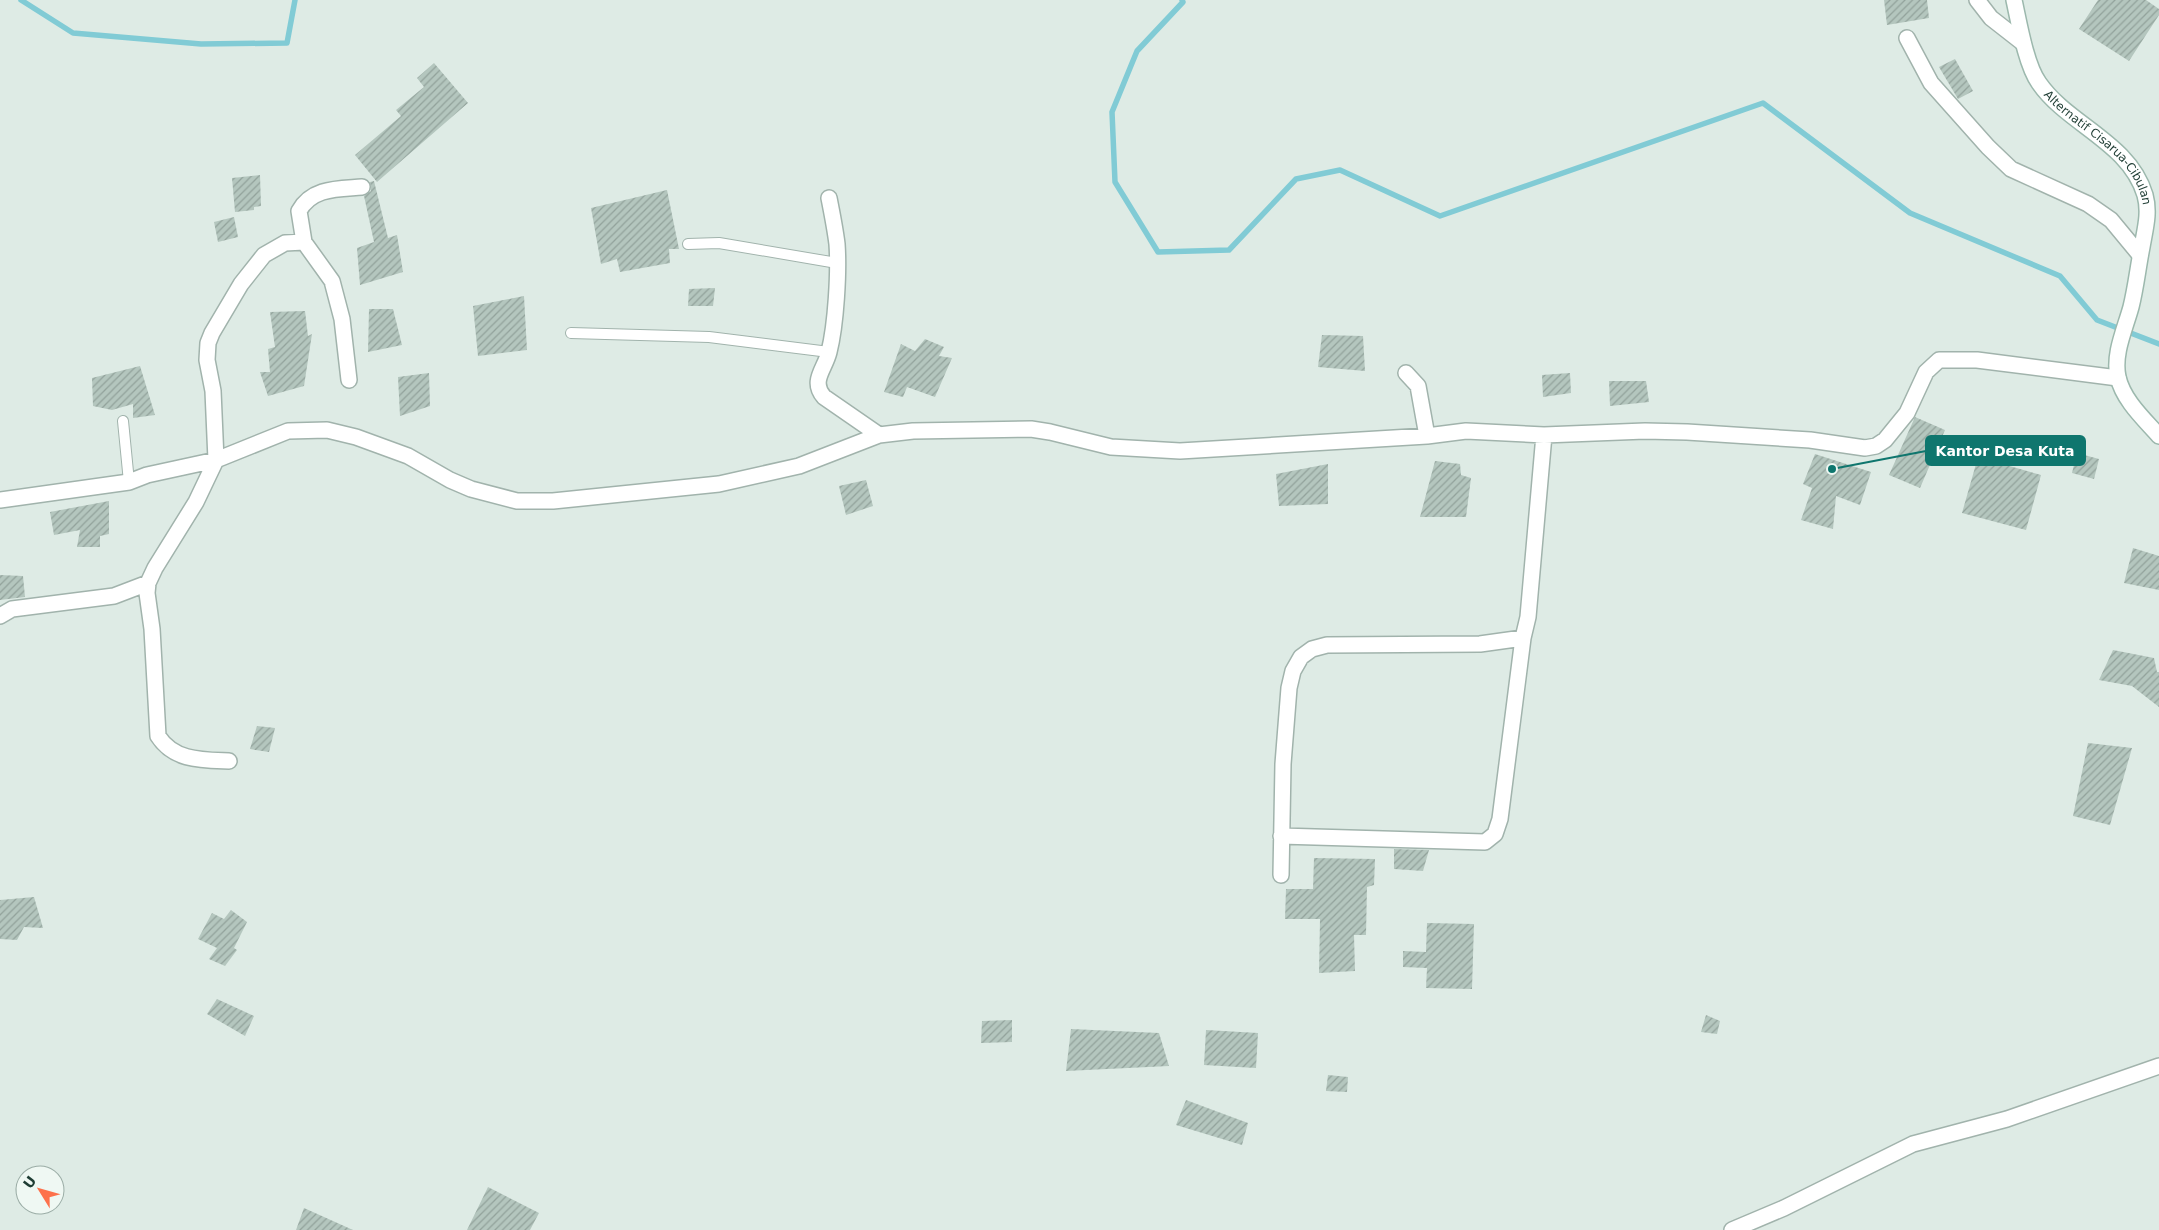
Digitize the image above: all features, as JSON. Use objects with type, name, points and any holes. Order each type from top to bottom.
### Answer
[{"type":"street","points":[[1977,0],[1991,18],[2023,43]]},
{"type":"street","name":"Alternatif Cisarua-Cibulan","points":[[2014,0],[2023,43],[2038,83],[2060,105],[2116,151],[2137,179],[2144,193],[2148,210],[2131,306],[2120,341],[2117,365],[2118,378],[2133,407],[2159,436]]},
{"type":"street","points":[[1907,38],[1931,83],[1988,147],[2012,169],[2088,204],[2111,220],[2140,255]]},
{"type":"street","points":[[349,380],[342,318],[332,281],[304,242],[299,211],[308,200],[323,191],[362,187]]},
{"type":"street","points":[[829,198],[837,243],[837,263],[829,352],[817,383],[819,391],[824,397],[878,435]]},
{"type":"street","points":[[229,761],[202,760],[176,754],[165,746],[158,736],[152,629],[147,593],[148,583],[155,568],[196,502],[216,460],[213,391],[207,360],[212,333],[241,284],[264,255],[284,243],[304,242]]},
{"type":"street","points":[[0,500],[129,482],[216,460],[288,432],[327,430],[356,437],[408,456],[471,490],[517,501],[553,501],[719,484],[799,466],[878,435],[913,431],[1030,429],[1111,447],[1180,451],[1427,436],[1466,431],[1544,435],[1645,431],[1687,432],[1810,440],[1865,448],[1876,446],[1885,440],[1907,413],[1926,372],[1939,360],[1977,360],[2118,378]]},
{"type":"street","points":[[1406,373],[1418,386],[1427,436]]},
{"type":"street","points":[[1282,836],[1485,842],[1495,834],[1500,819],[1523,638],[1528,617],[1544,435]]},
{"type":"street","points":[[0,616],[12,609],[114,596],[148,583]]},
{"type":"street","points":[[1281,875],[1283,764],[1289,688],[1293,671],[1301,657],[1312,649],[1327,645],[1480,644],[1523,638]]},
{"type":"street","points":[[1732,1230],[1784,1208],[1913,1144],[2007,1119],[2159,1066]]},
{"type":"lane","points":[[688,244],[719,243],[837,263]]},
{"type":"lane","points":[[570,333],[709,337],[829,352]]},
{"type":"lane","points":[[123,421],[129,482]]},
{"type":"building","points":[[1884,0],[1927,0],[1929,18],[1887,25]]},
{"type":"building","points":[[2098,0],[2146,0],[2159,9],[2159,15],[2129,61],[2079,29]]},
{"type":"building","points":[[1955,59],[1973,91],[1958,99],[1939,67]]},
{"type":"building","points":[[434,63],[468,103],[377,182],[355,155],[401,116],[396,110],[424,87],[417,78]]},
{"type":"building","points":[[260,175],[261,206],[254,207],[254,210],[235,212],[232,178]]},
{"type":"building","points":[[374,181],[388,238],[397,235],[403,272],[360,285],[357,248],[374,242],[364,196],[371,191],[370,182]]},
{"type":"building","points":[[667,190],[679,249],[669,249],[670,263],[620,272],[617,259],[601,264],[591,208]]},
{"type":"building","points":[[234,217],[238,237],[218,242],[214,222]]},
{"type":"building","points":[[715,288],[713,306],[688,306],[689,289]]},
{"type":"building","points":[[524,296],[527,350],[478,356],[473,306]]},
{"type":"building","points":[[369,309],[393,309],[402,345],[368,352]]},
{"type":"building","points":[[305,311],[308,336],[312,334],[304,386],[268,396],[260,372],[270,372],[268,349],[275,347],[270,312]]},
{"type":"building","points":[[1322,335],[1363,336],[1365,371],[1318,367]]},
{"type":"building","points":[[925,339],[944,347],[939,356],[952,358],[935,397],[907,387],[903,397],[884,392],[901,344],[915,351]]},
{"type":"building","points":[[140,366],[155,415],[133,418],[133,404],[112,410],[93,406],[92,378]]},
{"type":"building","points":[[429,373],[430,406],[400,416],[398,377]]},
{"type":"building","points":[[1570,373],[1571,393],[1543,397],[1542,375]]},
{"type":"building","points":[[1609,381],[1646,381],[1649,402],[1610,406]]},
{"type":"building","points":[[1915,417],[1945,430],[1920,488],[1889,475]]},
{"type":"building","points":[[2077,453],[2099,459],[2094,479],[2072,473]]},
{"type":"building","points":[[1815,454],[1871,472],[1860,505],[1836,496],[1833,529],[1801,520],[1812,488],[1803,484]]},
{"type":"building","points":[[1978,457],[2041,475],[2026,530],[1962,513]]},
{"type":"building","points":[[1435,461],[1460,464],[1461,475],[1471,478],[1466,517],[1420,517]]},
{"type":"building","points":[[1328,464],[1328,504],[1279,506],[1276,474]]},
{"type":"building","points":[[866,480],[873,506],[846,515],[839,486]]},
{"type":"building","points":[[109,501],[109,534],[100,536],[100,547],[77,547],[80,530],[54,535],[50,512]]},
{"type":"building","points":[[2133,548],[2159,556],[2159,590],[2124,583]]},
{"type":"building","points":[[0,575],[23,576],[25,597],[0,600]]},
{"type":"building","points":[[2113,650],[2154,658],[2157,672],[2159,672],[2159,707],[2132,686],[2099,680]]},
{"type":"building","points":[[257,726],[275,728],[269,752],[250,749]]},
{"type":"building","points":[[2088,743],[2132,748],[2110,825],[2073,816]]},
{"type":"building","points":[[1394,849],[1429,850],[1423,871],[1394,869]]},
{"type":"building","points":[[1314,858],[1375,859],[1374,885],[1367,887],[1366,935],[1354,935],[1355,971],[1319,973],[1320,919],[1285,919],[1286,889],[1313,889]]},
{"type":"building","points":[[34,897],[43,928],[24,927],[17,940],[0,939],[0,900]]},
{"type":"building","points":[[231,910],[247,922],[234,948],[237,950],[225,966],[209,959],[217,948],[198,939],[212,913],[224,919]]},
{"type":"building","points":[[1427,923],[1474,924],[1472,989],[1426,988],[1427,968],[1403,967],[1403,951],[1426,952]]},
{"type":"building","points":[[217,999],[254,1016],[245,1036],[207,1014]]},
{"type":"building","points":[[1706,1015],[1720,1021],[1717,1034],[1701,1032]]},
{"type":"building","points":[[1012,1020],[1012,1042],[981,1043],[982,1021]]},
{"type":"building","points":[[1071,1029],[1159,1033],[1169,1066],[1066,1071]]},
{"type":"building","points":[[1206,1030],[1258,1033],[1256,1068],[1204,1065]]},
{"type":"building","points":[[1328,1075],[1348,1077],[1347,1092],[1326,1091]]},
{"type":"building","points":[[1186,1100],[1248,1123],[1242,1145],[1176,1125]]},
{"type":"building","points":[[488,1187],[539,1213],[530,1230],[467,1230]]},
{"type":"building","points":[[304,1208],[353,1230],[296,1230]]},
{"type":"waterway","points":[[21,0],[73,33],[201,44],[287,43],[295,0]]},
{"type":"waterway","points":[[1182,0],[1183,2],[1137,51],[1112,112],[1115,182],[1158,252],[1229,250],[1296,179],[1340,170],[1440,216],[1763,103],[1910,213],[2060,276],[2097,320],[2159,344]]},
{"type":"place","name":"Kantor Desa Kuta","points":[[1832,469]]}]
